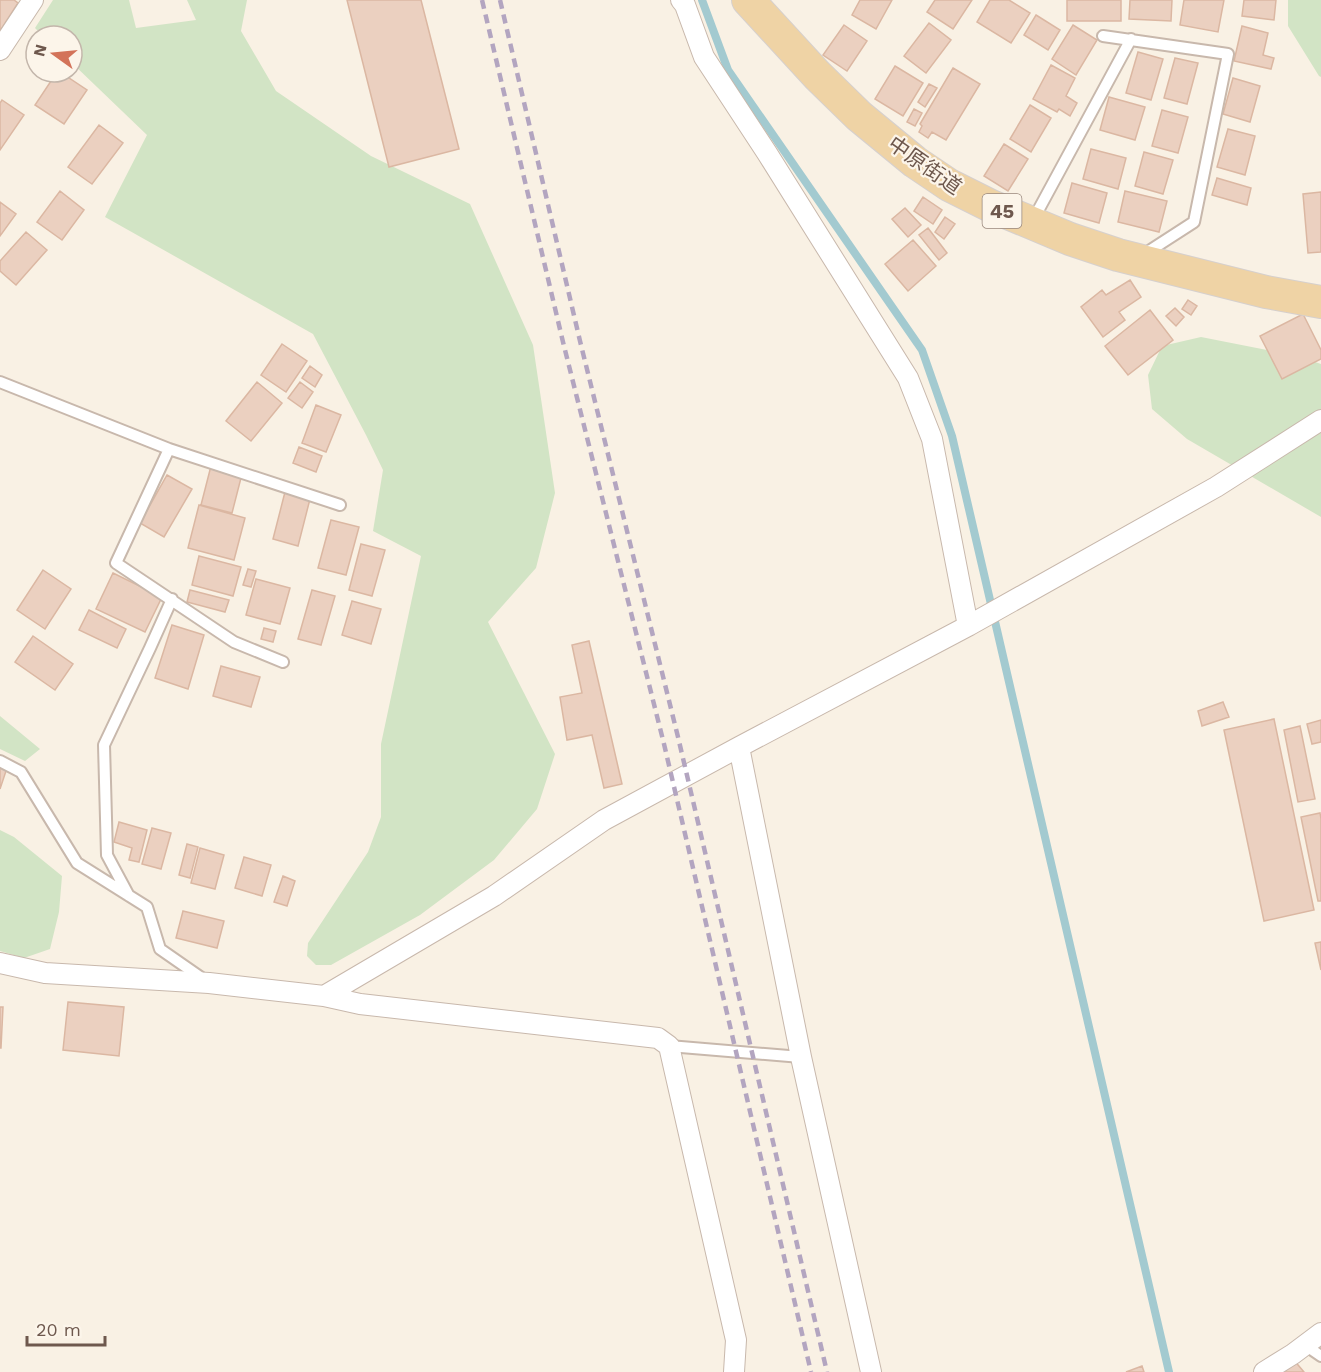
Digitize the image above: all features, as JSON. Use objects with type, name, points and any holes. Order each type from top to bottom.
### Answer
[{"type":"main road","name":"中原街道","points":[[748,0],[817,75],[859,116],[915,162],[949,185],[1032,223],[1118,255],[1266,292],[1321,302]]},
{"type":"street","points":[[0,50],[33,0]]},
{"type":"street","points":[[681,0],[685,5],[704,57],[774,163],[908,378],[932,439],[972,624]]},
{"type":"street","points":[[324,996],[494,896],[604,820],[972,624],[1216,488],[1321,420]]},
{"type":"street","points":[[739,747],[801,1057],[871,1372]]},
{"type":"street","points":[[0,963],[45,973],[209,982],[324,996],[360,1004],[658,1038],[669,1046],[736,1340],[734,1372]]},
{"type":"street","points":[[1264,1372],[1293,1354],[1313,1351],[1321,1333]]},
{"type":"lane","points":[[1103,36],[1228,54],[1194,222],[1136,260]]},
{"type":"lane","points":[[1032,223],[1131,39]]},
{"type":"lane","points":[[0,382],[169,449],[340,505]]},
{"type":"lane","points":[[169,449],[116,563],[234,642],[283,662]]},
{"type":"lane","points":[[129,896],[107,855],[104,745],[172,599]]},
{"type":"lane","points":[[0,761],[21,772],[77,862],[147,908],[160,949],[209,982]]},
{"type":"lane","points":[[669,1046],[801,1057]]},
{"type":"green space","points":[[53,0],[129,0],[136,28],[196,20],[187,0],[247,0],[241,31],[276,91],[371,156],[470,204],[533,345],[555,493],[536,568],[488,622],[555,754],[537,809],[494,860],[420,915],[331,965],[316,965],[307,956],[308,943],[368,852],[381,817],[381,744],[421,556],[373,531],[383,470],[313,334],[105,217],[147,135],[84,75],[84,24],[38,24]]},
{"type":"green space","points":[[1288,0],[1321,0],[1321,77],[1288,26]]},
{"type":"green space","points":[[1201,337],[1297,356],[1321,364],[1321,517],[1187,439],[1152,409],[1148,375],[1162,346]]},
{"type":"green space","points":[[0,716],[40,749],[25,761],[0,749]]},
{"type":"green space","points":[[0,830],[14,837],[62,876],[59,912],[50,949],[24,958],[0,951]]},
{"type":"building","points":[[0,0],[14,0],[18,3],[0,31]]},
{"type":"building","points":[[347,0],[421,0],[459,149],[389,167]]},
{"type":"building","points":[[860,0],[892,0],[876,29],[852,15]]},
{"type":"building","points":[[935,0],[972,0],[953,29],[927,12]]},
{"type":"building","points":[[990,0],[1009,0],[1030,13],[1011,43],[977,22]]},
{"type":"building","points":[[1067,0],[1121,0],[1121,21],[1067,21]]},
{"type":"building","points":[[1130,0],[1172,0],[1171,21],[1129,19]]},
{"type":"building","points":[[1184,0],[1224,0],[1218,32],[1180,25]]},
{"type":"building","points":[[1244,0],[1276,0],[1274,20],[1242,16]]},
{"type":"building","points":[[1036,15],[1060,30],[1048,50],[1024,35]]},
{"type":"building","points":[[929,23],[951,40],[926,73],[904,56]]},
{"type":"building","points":[[844,25],[867,41],[847,71],[823,55]]},
{"type":"building","points":[[1073,25],[1097,40],[1076,75],[1052,59]]},
{"type":"building","points":[[1242,26],[1268,33],[1263,55],[1274,58],[1271,69],[1234,61]]},
{"type":"building","points":[[1138,52],[1163,59],[1151,100],[1126,93]]},
{"type":"building","points":[[1175,58],[1198,63],[1187,104],[1164,98]]},
{"type":"building","points":[[1051,65],[1075,78],[1066,96],[1077,103],[1070,116],[1033,99]]},
{"type":"building","points":[[895,66],[923,83],[903,116],[875,99]]},
{"type":"building","points":[[953,68],[980,84],[946,140],[932,132],[928,138],[919,132],[922,126],[920,124]]},
{"type":"building","points":[[1233,78],[1260,86],[1250,122],[1223,114]]},
{"type":"building","points":[[49,84],[78,84],[87,90],[64,124],[35,105]]},
{"type":"building","points":[[929,84],[937,88],[925,107],[918,102]]},
{"type":"building","points":[[1109,97],[1145,107],[1135,140],[1100,130]]},
{"type":"building","points":[[2,100],[24,115],[0,150],[0,103]]},
{"type":"building","points":[[1030,105],[1051,118],[1031,152],[1010,139]]},
{"type":"building","points":[[914,109],[922,113],[915,126],[907,122]]},
{"type":"building","points":[[1162,110],[1188,117],[1178,153],[1152,146]]},
{"type":"building","points":[[99,125],[123,143],[92,184],[68,167]]},
{"type":"building","points":[[1228,129],[1255,136],[1245,175],[1217,167]]},
{"type":"building","points":[[1004,144],[1028,159],[1008,191],[984,176]]},
{"type":"building","points":[[1091,149],[1126,158],[1118,189],[1083,179]]},
{"type":"building","points":[[1144,152],[1173,160],[1163,194],[1135,186]]},
{"type":"building","points":[[1217,178],[1251,188],[1247,205],[1212,195]]},
{"type":"building","points":[[1072,183],[1107,193],[1099,223],[1064,213]]},
{"type":"building","points":[[60,191],[84,210],[62,240],[37,222]]},
{"type":"building","points":[[1125,191],[1167,201],[1159,232],[1118,222]]},
{"type":"building","points":[[1321,192],[1321,252],[1308,253],[1303,194]]},
{"type":"building","points":[[923,197],[942,210],[933,224],[914,211]]},
{"type":"building","points":[[0,202],[16,214],[0,236]]},
{"type":"building","points":[[905,208],[921,225],[908,237],[892,219]]},
{"type":"building","points":[[945,217],[955,224],[944,239],[935,232]]},
{"type":"building","points":[[928,228],[947,253],[939,260],[919,235]]},
{"type":"building","points":[[26,232],[47,250],[16,285],[0,271],[0,261]]},
{"type":"building","points":[[913,240],[936,266],[908,291],[885,264]]},
{"type":"building","points":[[1130,280],[1141,297],[1119,312],[1125,320],[1103,337],[1081,307],[1102,290],[1106,295]]},
{"type":"building","points":[[1188,300],[1197,306],[1191,315],[1182,309]]},
{"type":"building","points":[[1175,308],[1184,317],[1176,326],[1166,316]]},
{"type":"building","points":[[1150,310],[1173,340],[1128,375],[1105,346]]},
{"type":"building","points":[[1303,314],[1321,350],[1321,359],[1282,379],[1260,336]]},
{"type":"building","points":[[282,344],[307,361],[286,392],[261,375]]},
{"type":"building","points":[[310,366],[322,375],[315,387],[302,378]]},
{"type":"building","points":[[257,382],[282,403],[251,441],[226,421]]},
{"type":"building","points":[[300,382],[313,392],[302,408],[288,398]]},
{"type":"building","points":[[316,405],[341,415],[326,452],[302,443]]},
{"type":"building","points":[[299,447],[322,456],[316,472],[293,463]]},
{"type":"building","points":[[211,466],[242,474],[232,513],[201,505]]},
{"type":"building","points":[[167,475],[192,489],[164,537],[140,523]]},
{"type":"building","points":[[285,492],[310,499],[298,546],[273,539]]},
{"type":"building","points":[[199,505],[245,518],[234,560],[188,548]]},
{"type":"building","points":[[331,520],[359,527],[346,575],[318,568]]},
{"type":"building","points":[[361,544],[385,550],[372,596],[349,590]]},
{"type":"building","points":[[199,556],[241,567],[233,596],[192,585]]},
{"type":"building","points":[[248,569],[256,571],[251,587],[243,585]]},
{"type":"building","points":[[43,570],[71,589],[45,629],[17,610]]},
{"type":"building","points":[[113,573],[162,597],[145,632],[96,609]]},
{"type":"building","points":[[256,579],[290,588],[280,624],[246,615]]},
{"type":"building","points":[[190,590],[229,600],[225,612],[187,602]]},
{"type":"building","points":[[312,590],[335,596],[321,645],[298,639]]},
{"type":"building","points":[[352,601],[381,609],[371,644],[342,635]]},
{"type":"building","points":[[89,610],[126,629],[117,648],[79,630]]},
{"type":"building","points":[[172,625],[204,635],[188,689],[155,678]]},
{"type":"building","points":[[264,628],[276,631],[273,642],[261,639]]},
{"type":"building","points":[[33,636],[73,664],[55,690],[15,662]]},
{"type":"building","points":[[589,641],[622,784],[604,788],[592,735],[567,740],[560,697],[582,693],[572,645]]},
{"type":"building","points":[[221,666],[260,677],[251,707],[213,696]]},
{"type":"building","points":[[1223,702],[1229,717],[1202,726],[1198,711]]},
{"type":"building","points":[[1274,719],[1314,910],[1264,921],[1224,730]]},
{"type":"building","points":[[1321,720],[1321,742],[1312,744],[1307,724]]},
{"type":"building","points":[[1300,726],[1315,799],[1298,802],[1284,730]]},
{"type":"building","points":[[0,765],[7,768],[0,789]]},
{"type":"building","points":[[1320,813],[1321,901],[1318,901],[1301,817]]},
{"type":"building","points":[[119,822],[147,830],[139,862],[129,860],[132,848],[114,842]]},
{"type":"building","points":[[152,828],[171,833],[161,869],[142,864]]},
{"type":"building","points":[[187,844],[198,847],[190,878],[179,875]]},
{"type":"building","points":[[200,848],[224,855],[215,889],[191,883]]},
{"type":"building","points":[[244,857],[271,865],[262,896],[235,888]]},
{"type":"building","points":[[283,876],[295,881],[287,906],[274,902]]},
{"type":"building","points":[[183,911],[224,921],[217,948],[176,938]]},
{"type":"building","points":[[1321,942],[1321,970],[1315,943]]},
{"type":"building","points":[[68,1002],[124,1007],[119,1056],[63,1050]]},
{"type":"building","points":[[0,1007],[3,1007],[1,1048],[0,1048]]},
{"type":"building","points":[[1293,1359],[1304,1372],[1277,1372]]},
{"type":"building","points":[[1142,1366],[1144,1372],[1126,1372]]},
{"type":"waterway","points":[[702,0],[728,70],[922,350],[952,436],[1169,1372]]},
{"type":"railway","points":[[482,0],[563,342],[664,744],[811,1372]]},
{"type":"railway","points":[[500,0],[580,341],[678,737],[827,1372]]}]
